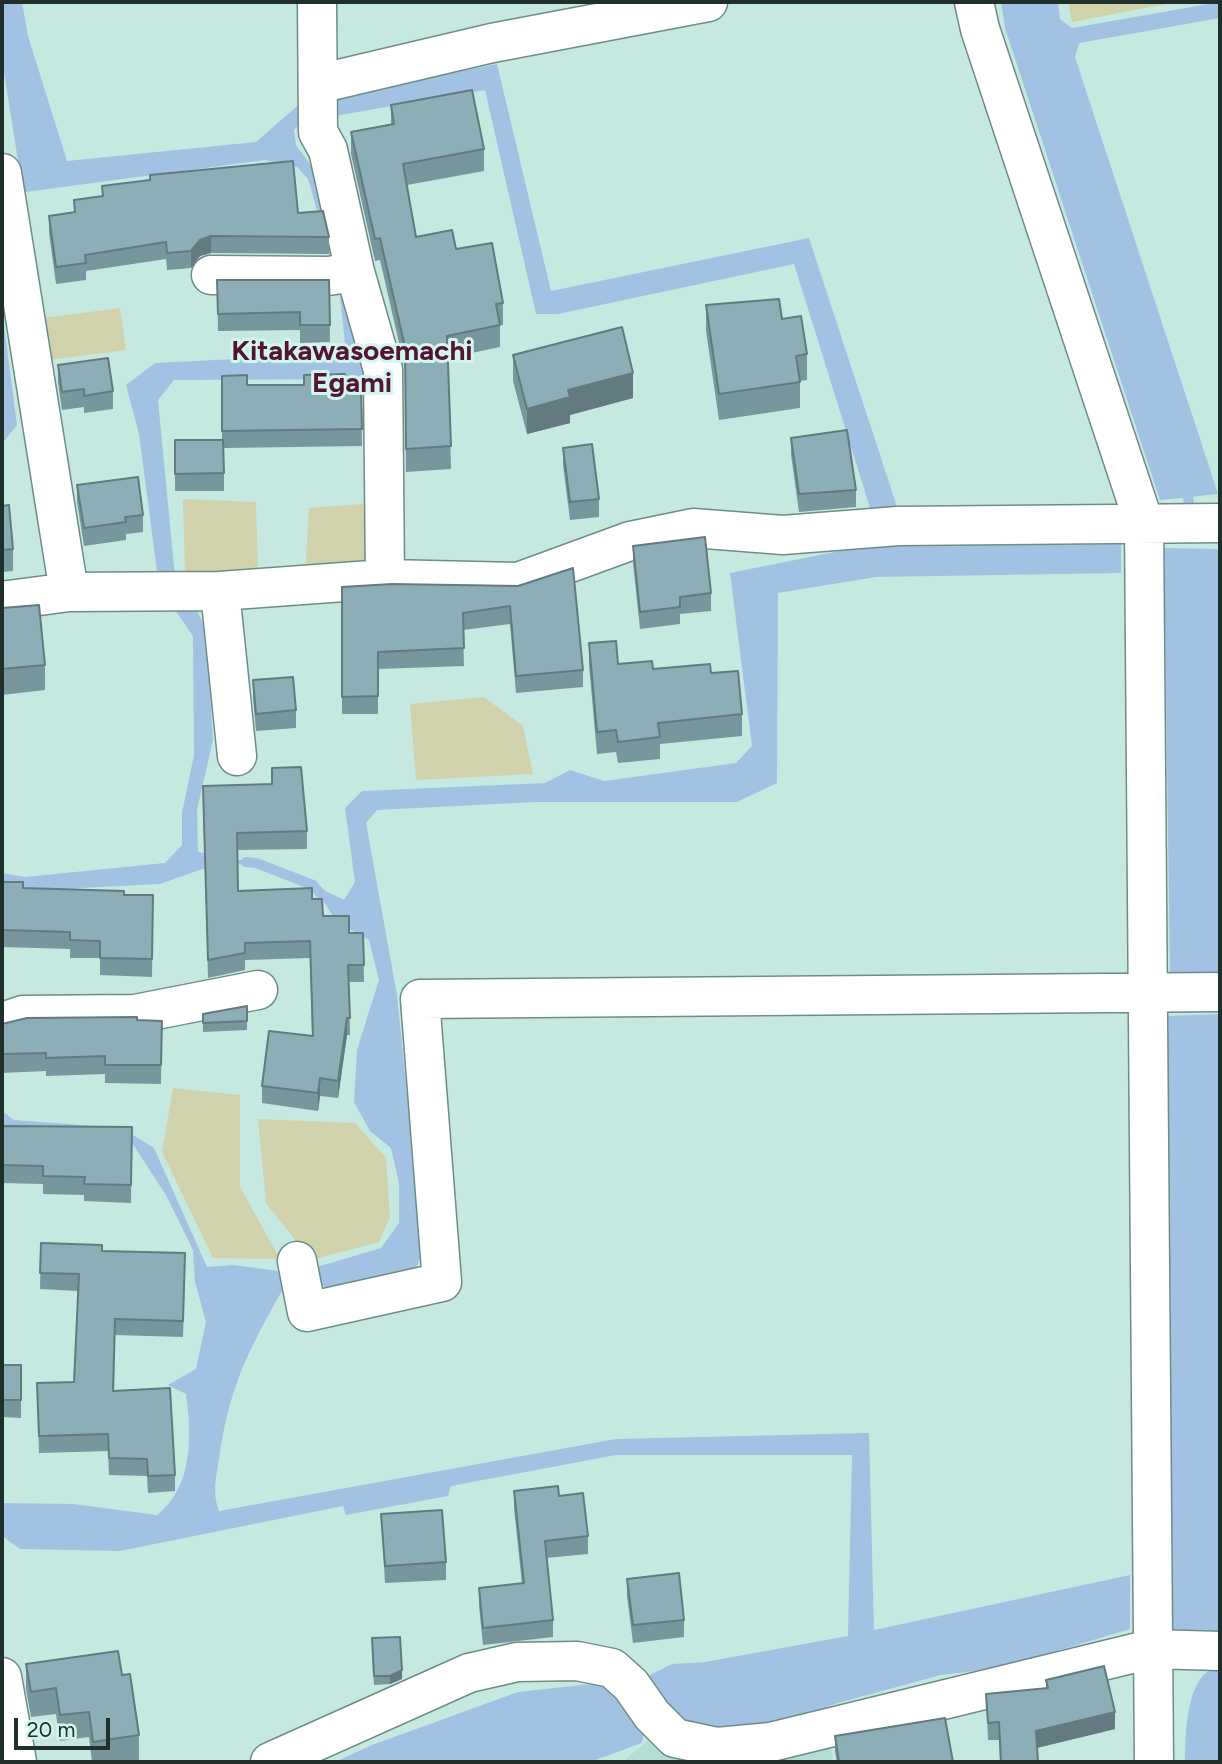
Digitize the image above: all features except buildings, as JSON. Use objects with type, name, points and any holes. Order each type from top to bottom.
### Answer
[{"type":"street","points":[[317,2],[318,132],[328,150],[342,274],[383,370],[385,579]]},
{"type":"street","points":[[317,101],[492,43],[708,2]]},
{"type":"street","points":[[974,2],[980,29],[1186,523],[1190,992],[1151,1618],[1154,1762]]},
{"type":"street","points":[[3,183],[69,592]]},
{"type":"street","points":[[211,275],[342,274]]},
{"type":"street","points":[[2,601],[69,592],[188,591],[385,579],[518,582],[630,541],[693,528],[783,535],[885,527],[1186,523]]},
{"type":"street","points":[[188,591],[237,756]]},
{"type":"street","points":[[2,1022],[23,1015],[135,1014],[258,990]]},
{"type":"street","points":[[300,1275],[307,1312],[442,1282],[420,999],[1190,992]]},
{"type":"street","points":[[270,1762],[469,1673],[517,1662],[577,1661],[612,1668],[675,1738],[717,1747],[771,1742],[1151,1618],[1216,1651]]},
{"type":"street","points":[[2,1677],[17,1762]]},
{"type":"shaded area","points":[[2,2],[22,2],[28,36],[67,161],[256,142],[303,101],[306,118],[294,130],[296,145],[315,171],[340,261],[333,266],[308,179],[297,167],[265,160],[18,193],[19,167],[2,60]]},
{"type":"shaded area","points":[[1001,2],[1058,2],[1060,19],[1072,28],[1220,2],[1220,18],[1079,43],[1075,57],[1218,494],[1160,500],[1005,28]]},
{"type":"shaded area","points":[[497,64],[551,291],[809,238],[898,510],[871,511],[794,264],[558,314],[536,314],[485,90],[334,116],[330,98]]},
{"type":"shaded area","points":[[351,295],[367,379],[174,380],[158,400],[175,577],[158,579],[139,434],[126,385],[155,363],[335,354],[345,344],[340,296]]},
{"type":"shaded area","points":[[2,310],[17,425],[2,444]]},
{"type":"shaded area","points":[[1121,540],[1121,573],[876,577],[778,593],[777,783],[737,802],[536,802],[377,810],[366,823],[397,995],[423,1251],[415,1271],[331,1291],[310,1277],[317,1267],[381,1248],[399,1223],[399,1183],[391,1148],[370,1131],[354,1102],[357,1050],[379,980],[369,940],[337,922],[313,885],[344,900],[355,882],[345,808],[362,791],[545,783],[570,770],[604,781],[736,763],[752,746],[730,573],[885,542]]},
{"type":"shaded area","points":[[1164,548],[1220,549],[1220,973],[1170,972]]},
{"type":"shaded area","points":[[194,606],[206,628],[213,740],[197,810],[198,852],[256,863],[208,867],[160,884],[2,892],[2,873],[25,877],[165,863],[182,845],[182,813],[194,755],[193,636],[173,607]]},
{"type":"shaded area","points":[[1220,1014],[1220,1636],[1181,1635],[1170,1628],[1167,1016]]},
{"type":"shaded area","points":[[2,1111],[14,1120],[122,1128],[154,1148],[207,1267],[234,1265],[278,1271],[283,1289],[250,1351],[228,1411],[216,1479],[215,1492],[219,1511],[616,1439],[869,1433],[874,1630],[1130,1575],[1130,1629],[1000,1668],[941,1675],[838,1703],[771,1726],[712,1728],[683,1723],[642,1679],[672,1664],[705,1662],[848,1636],[852,1455],[616,1455],[451,1486],[448,1496],[346,1515],[343,1506],[120,1551],[20,1549],[2,1536],[2,1503],[73,1504],[157,1515],[169,1503],[184,1475],[189,1426],[186,1394],[168,1385],[196,1369],[206,1322],[195,1282],[193,1250],[166,1195],[132,1143],[76,1130],[2,1126]]},
{"type":"shaded area","points":[[1220,1667],[1220,1762],[1185,1762],[1187,1721],[1194,1692],[1208,1671]]},
{"type":"shaded area","points":[[610,1682],[646,1724],[642,1743],[590,1762],[335,1762],[372,1745],[518,1692]]},
{"type":"shaded area","points":[[828,1733],[833,1762],[617,1762],[625,1760],[654,1735]]},
{"type":"green space","points":[[1068,2],[1176,2],[1072,22]]},
{"type":"green space","points":[[120,308],[126,350],[41,361],[36,319]]},
{"type":"green space","points":[[183,499],[256,502],[258,574],[185,574]]},
{"type":"green space","points":[[375,503],[377,569],[305,574],[309,508]]},
{"type":"green space","points":[[484,697],[523,726],[533,774],[416,780],[410,704]]},
{"type":"green space","points":[[173,1088],[240,1095],[240,1187],[280,1259],[213,1258],[162,1152]]},
{"type":"green space","points":[[258,1119],[355,1123],[386,1158],[390,1217],[379,1242],[311,1260],[266,1203]]},
{"type":"waterway","points":[[1187,484],[1190,517]]},
{"type":"waterway","points":[[246,862],[256,863],[313,885],[321,894]]},
{"type":"district","name":"Kitakawasoemachi Egami","points":[[352,368]]}]
